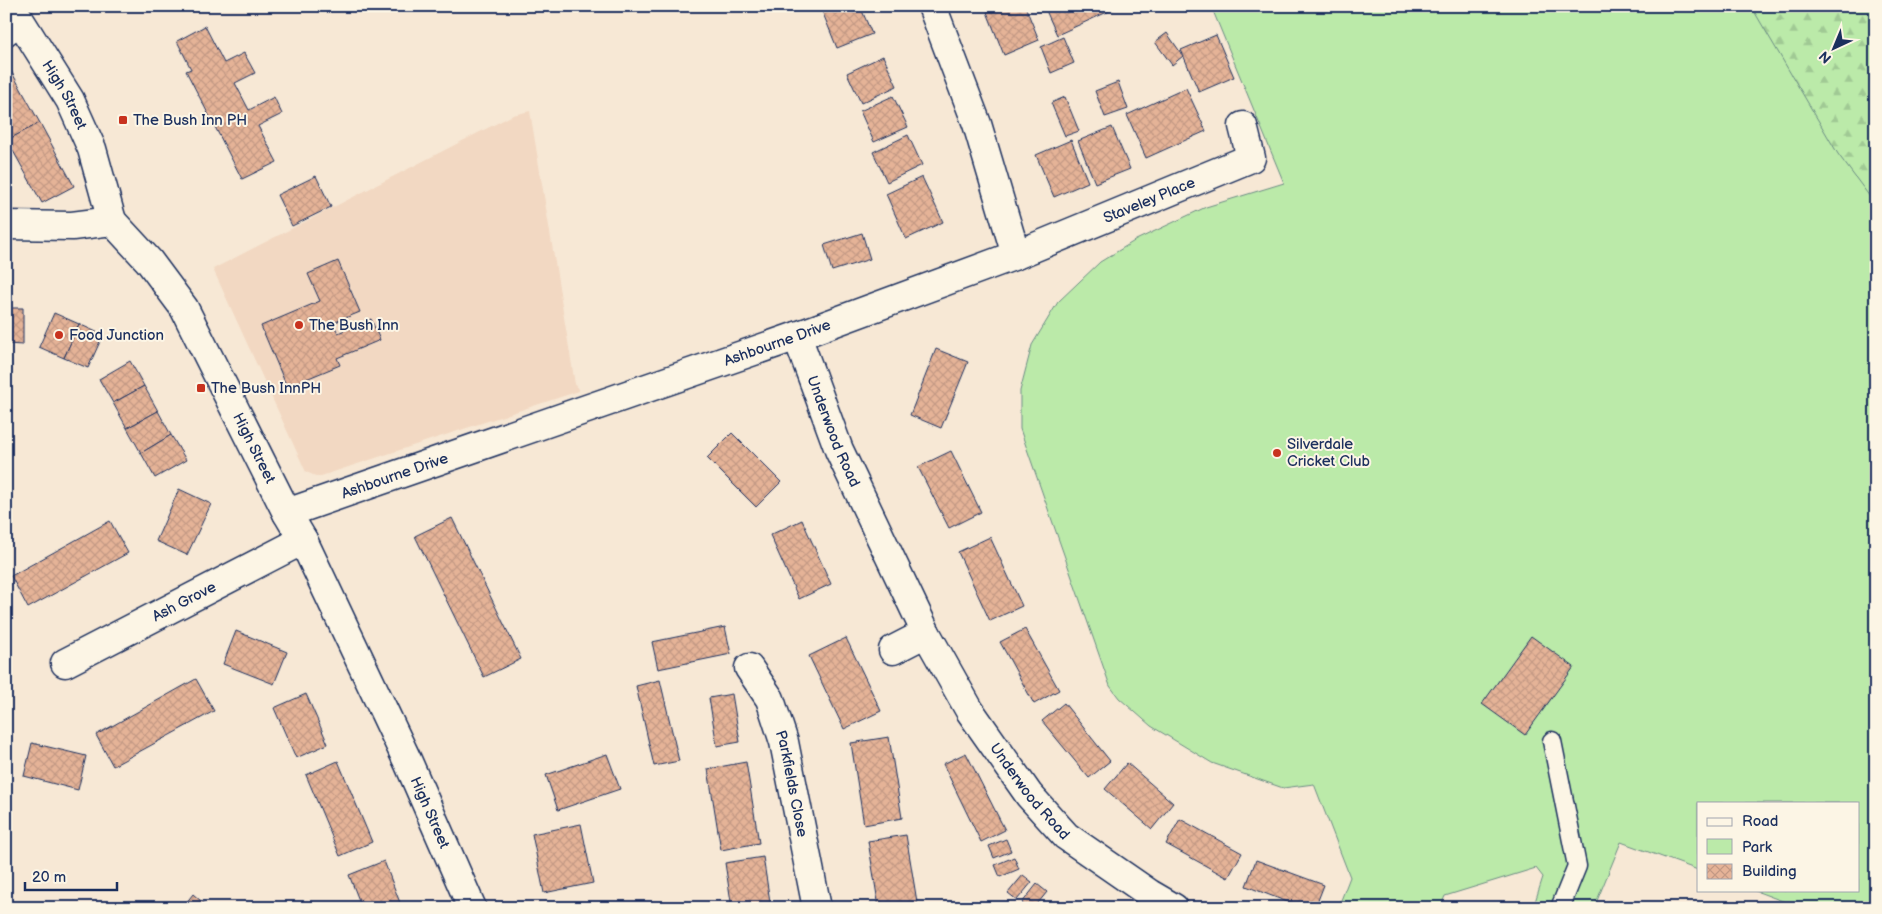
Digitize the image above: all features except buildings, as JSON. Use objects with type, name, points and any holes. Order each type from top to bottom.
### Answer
[{"type":"street","points":[[932,6],[976,124],[1016,255]]},
{"type":"street","name":"High Street","points":[[13,23],[70,100],[92,149],[112,221],[149,261],[184,308],[302,540],[408,762],[472,908]]},
{"type":"street","name":"Staveley Place","points":[[1016,255],[1251,158],[1243,126]]},
{"type":"street","points":[[6,225],[72,226],[112,221]]},
{"type":"street","name":"Ashbourne Drive","points":[[287,513],[797,336],[1016,255]]},
{"type":"street","name":"Underwood Road","points":[[797,336],[839,450],[926,634],[970,711],[1029,795],[1066,836],[1150,894],[1174,908]]},
{"type":"street","name":"Ash Grove","points":[[65,663],[302,540]]},
{"type":"street","points":[[893,650],[926,634]]},
{"type":"street","name":"Parkfields Close","points":[[749,668],[770,699],[784,742],[816,908]]},
{"type":"lane","points":[[1552,741],[1577,866],[1560,908]]},
{"type":"shaded area","points":[[530,111],[575,384],[579,391],[318,477],[306,472],[213,269],[513,115]]},
{"type":"green space","points":[[1211,6],[1876,6],[1876,908],[1801,908],[1758,892],[1860,892],[1860,802],[1697,802],[1697,870],[1621,842],[1594,908],[1533,908],[1543,877],[1536,868],[1445,896],[1440,908],[1338,908],[1350,877],[1314,784],[1283,788],[1212,763],[1151,726],[1119,698],[1110,686],[1020,429],[1020,391],[1032,345],[1058,302],[1100,262],[1136,240],[1206,207],[1284,183]]},
{"type":"green space","points":[[1751,6],[1876,6],[1876,205],[1838,154]]},
{"type":"place","name":"The Bush Inn PH","points":[[123,120]]},
{"type":"place","name":"The Bush Inn","points":[[299,325]]},
{"type":"place","name":"Food Junction","points":[[59,335]]},
{"type":"place","name":"The Bush InnPH","points":[[201,388]]},
{"type":"place","name":"Silverdale Cricket Club","points":[[1277,453]]}]
